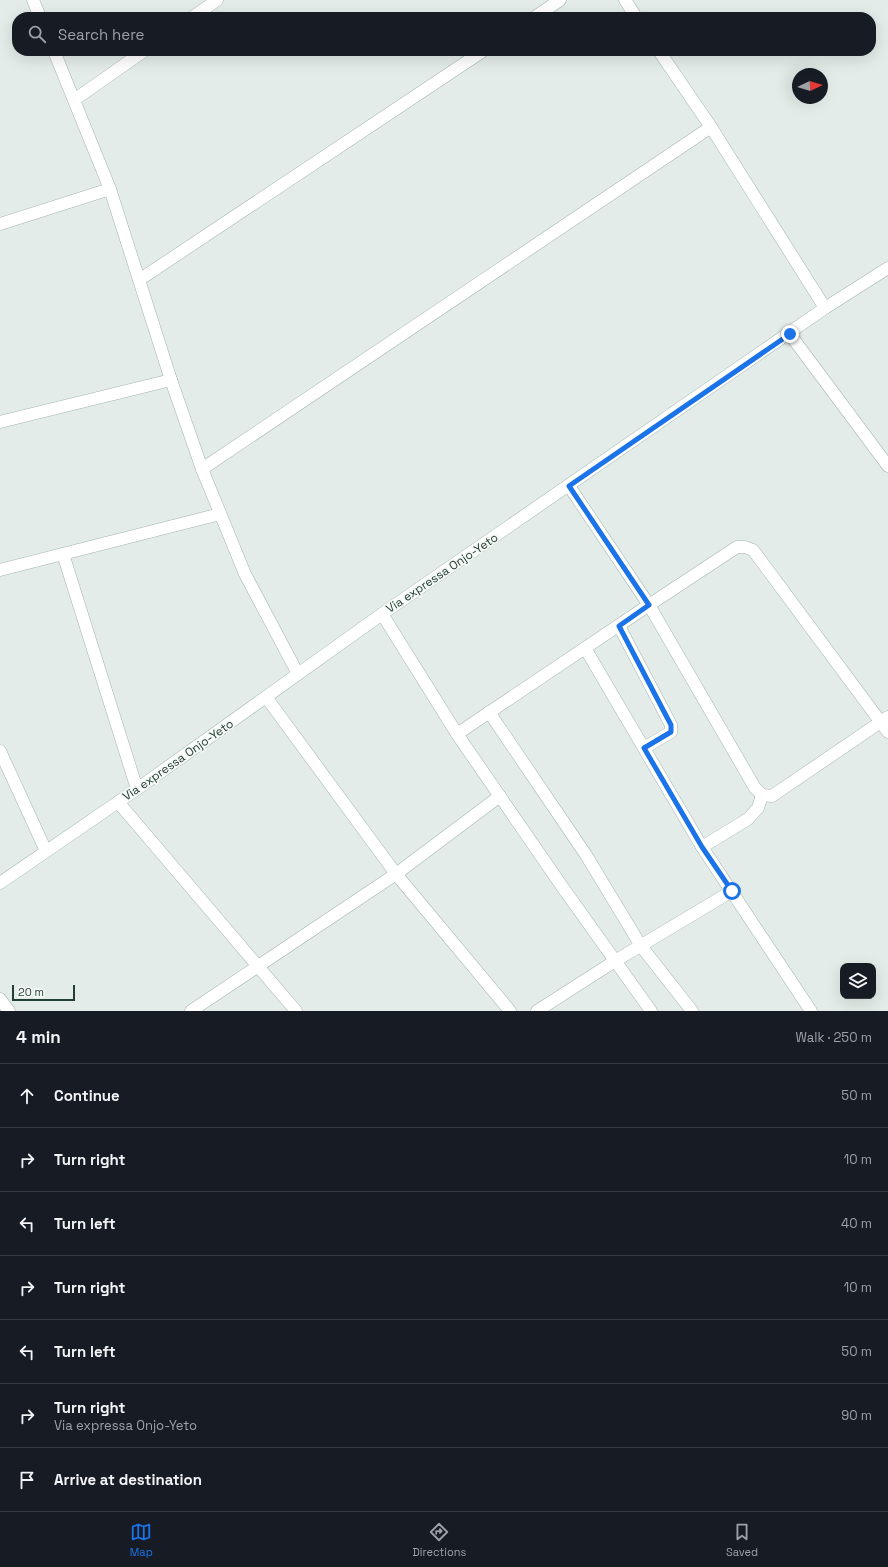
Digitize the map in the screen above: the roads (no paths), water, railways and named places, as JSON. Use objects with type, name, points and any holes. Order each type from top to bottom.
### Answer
[{"type":"street","points":[[33,0],[38,12]]},
{"type":"street","points":[[200,12],[217,0]]},
{"type":"street","points":[[542,12],[560,0]]},
{"type":"street","points":[[625,0],[633,12]]},
{"type":"street","points":[[56,56],[110,189],[171,380],[202,469],[245,574],[298,674]]},
{"type":"street","points":[[74,100],[137,56]]},
{"type":"street","points":[[139,280],[476,56]]},
{"type":"street","points":[[662,56],[711,126],[825,308]]},
{"type":"street","points":[[202,469],[711,126]]},
{"type":"street","points":[[0,224],[110,189]]},
{"type":"street","name":"Via expressa Onjo-Yeto","points":[[0,883],[137,789],[382,614],[790,334],[825,308],[888,268]]},
{"type":"street","points":[[790,334],[888,466]]},
{"type":"street","points":[[0,422],[171,380]]},
{"type":"street","points":[[569,486],[649,605],[755,788],[762,795],[772,796],[884,719]]},
{"type":"street","points":[[0,570],[220,514]]},
{"type":"street","points":[[456,734],[737,547],[745,547],[753,550],[884,719],[888,732]]},
{"type":"street","points":[[63,554],[137,789]]},
{"type":"street","points":[[382,614],[456,734],[651,1011]]},
{"type":"street","points":[[619,626],[671,725],[671,732],[644,748]]},
{"type":"street","points":[[585,648],[702,847],[811,1011]]},
{"type":"street","points":[[266,698],[396,874],[510,1011]]},
{"type":"street","points":[[489,712],[586,855],[641,946],[692,1011]]},
{"type":"street","points":[[0,751],[46,851]]},
{"type":"street","points":[[702,847],[748,819],[758,808],[762,795]]},
{"type":"street","points":[[191,1011],[396,874],[500,796]]},
{"type":"street","points":[[118,802],[296,1011]]},
{"type":"street","points":[[537,1011],[615,961],[732,891]]},
{"type":"street","points":[[0,999],[9,1011]]}]
